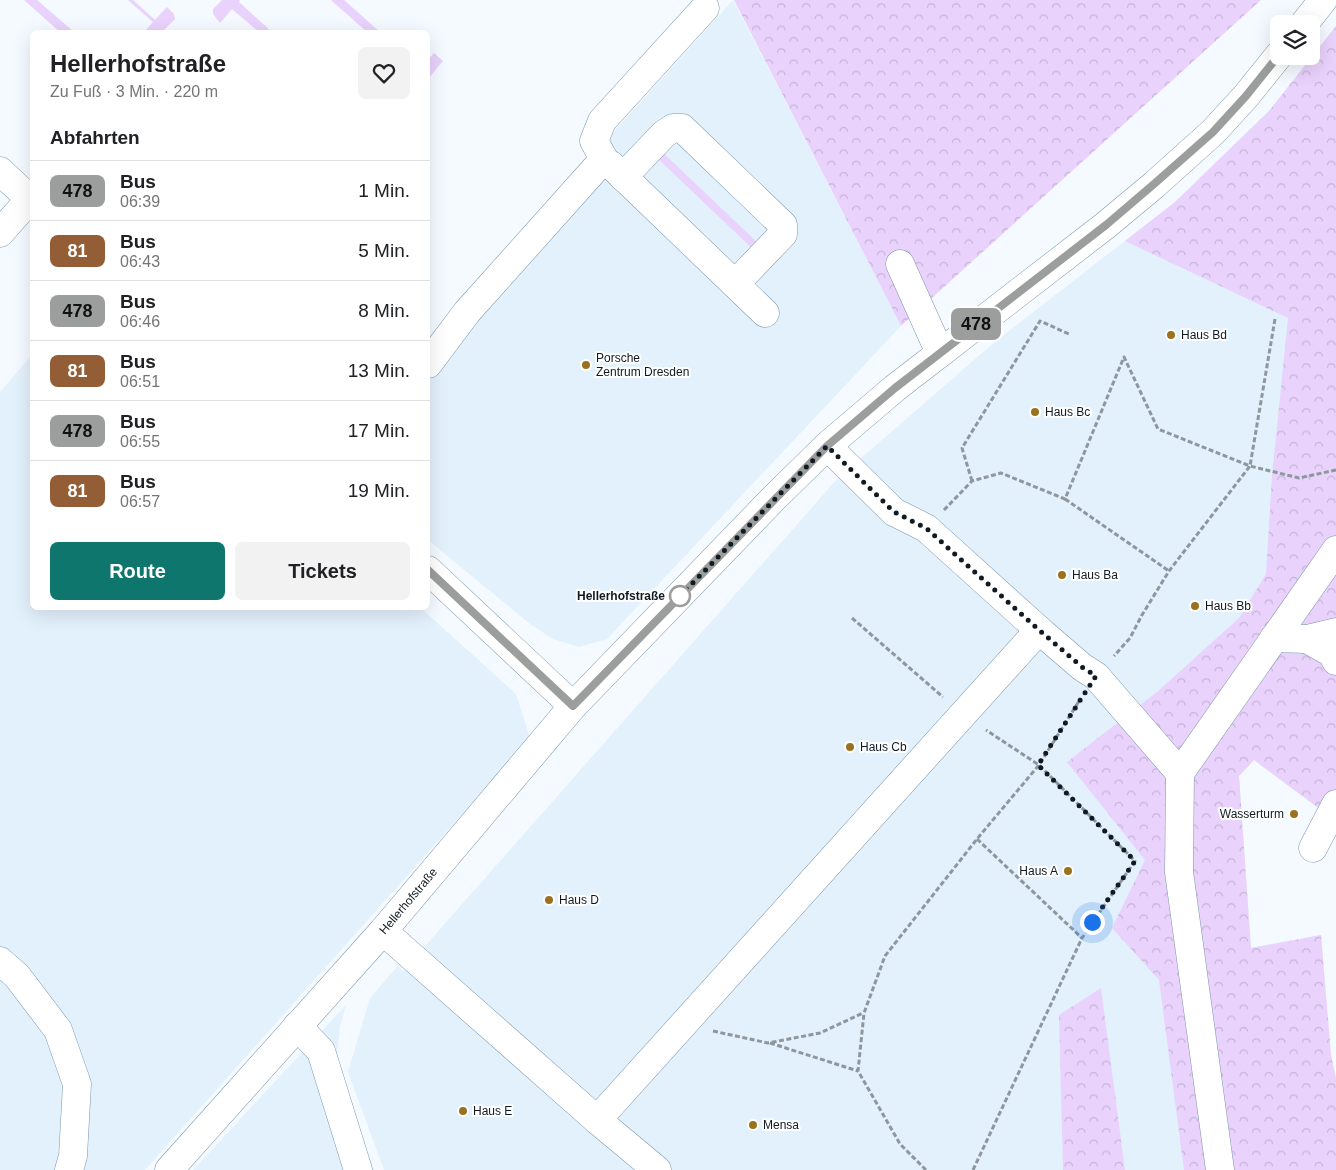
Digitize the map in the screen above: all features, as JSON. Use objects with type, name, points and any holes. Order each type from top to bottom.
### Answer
[{"type":"street","points":[[1311,15],[1323,0]]},
{"type":"street","points":[[705,8],[602,121],[594,141],[614,168],[765,313]]},
{"type":"street","name":"Hellerhofstraße","points":[[169,1170],[383,931],[573,706],[827,446],[895,388],[1106,225],[1154,184],[1213,132],[1271,65]]},
{"type":"street","points":[[430,361],[467,312],[614,168],[673,128],[682,128],[784,225],[783,234],[735,284]]},
{"type":"street","points":[[0,171],[30,199]]},
{"type":"street","points":[[0,233],[30,201]]},
{"type":"street","points":[[900,264],[940,353]]},
{"type":"street","points":[[827,446],[894,512],[926,528],[1039,630],[1082,667],[1096,676],[1180,773]]},
{"type":"street","points":[[1220,1170],[1179,872],[1180,773],[1336,550]]},
{"type":"street","points":[[430,572],[573,706]]},
{"type":"street","points":[[597,1120],[1039,630]]},
{"type":"street","points":[[1274,638],[1307,638],[1336,632]]},
{"type":"street","points":[[1307,638],[1332,653],[1336,661]]},
{"type":"street","points":[[1313,848],[1336,804]]},
{"type":"street","points":[[383,931],[597,1120],[657,1170]]},
{"type":"street","points":[[0,961],[17,976],[58,1030],[77,1084],[74,1156],[69,1170]]},
{"type":"street","points":[[296,1026],[320,1051],[358,1170]]},
{"type":"path","points":[[1130,638],[1169,571],[1250,466],[1275,319]]},
{"type":"path","points":[[972,481],[962,448],[1040,321],[1069,334]]},
{"type":"path","points":[[1065,499],[1124,357],[1158,429],[1250,466],[1299,478],[1336,470]]},
{"type":"path","points":[[926,528],[972,481],[1001,474],[1065,499],[1169,571]]},
{"type":"path","points":[[852,618],[963,715],[1038,765],[1135,861],[1082,938],[973,1170]]},
{"type":"path","points":[[926,1170],[900,1144],[858,1071],[864,1013],[885,956],[1038,765],[1096,676]]},
{"type":"path","points":[[977,839],[1082,938]]},
{"type":"path","points":[[768,1043],[820,1033],[864,1013]]},
{"type":"path","points":[[684,1024],[768,1043],[858,1071]]},
{"type":"shaded area","points":[[733,0],[901,326],[607,639],[579,647],[553,639],[530,624],[430,542],[430,335]]},
{"type":"shaded area","points":[[1336,26],[1336,821],[1254,760],[1239,776],[1251,948],[1321,935],[1331,1055],[1336,1078],[1336,1170],[384,1170],[348,1072],[370,998],[398,966],[403,971],[838,478],[996,341],[1175,202],[1269,111],[1305,65],[1320,65],[1320,46]]},
{"type":"shaded area","points":[[30,357],[30,610],[423,610],[516,694],[530,738],[145,1170],[0,1170],[0,392]]},
{"type":"shaded area","points":[[346,1005],[340,1026],[337,1059],[374,1170],[193,1170]]},
{"type":"green space","points":[[24,0],[37,0],[72,30],[58,30]]},
{"type":"green space","points":[[128,0],[133,0],[155,20],[167,7],[174,14],[175,19],[164,30],[146,30],[153,22]]},
{"type":"green space","points":[[222,0],[240,0],[239,2],[270,30],[257,30],[232,9],[220,23],[213,14],[213,9]]},
{"type":"green space","points":[[331,0],[344,0],[378,30],[365,30]]},
{"type":"green space","points":[[734,0],[1261,0],[901,326]]},
{"type":"green space","points":[[1336,26],[1336,821],[1254,760],[1239,776],[1251,948],[1321,935],[1331,1055],[1336,1078],[1336,1170],[1184,1170],[1159,980],[1112,928],[1145,860],[1067,762],[1157,692],[1239,618],[1266,574],[1272,476],[1288,318],[1125,241],[1175,202],[1269,111],[1305,65],[1320,65],[1320,46]]},
{"type":"green space","points":[[434,53],[443,61],[430,77],[430,58]]},
{"type":"green space","points":[[658,148],[761,246],[756,252],[653,154]]},
{"type":"green space","points":[[1101,988],[1125,1170],[1063,1170],[1059,1015]]},
{"type":"bus line","name":"478","points":[[430,572],[573,706],[773,499],[827,446],[895,388],[1106,225],[1154,184],[1213,132],[1271,65]]},
{"type":"place","name":"Haus Bd","points":[[1171,335]]},
{"type":"place","name":"Porsche Zentrum Dresden","points":[[586,365]]},
{"type":"place","name":"Haus Bc","points":[[1035,412]]},
{"type":"place","name":"Haus Ba","points":[[1062,575]]},
{"type":"place","name":"Hellerhofstraße","points":[[680,596]]},
{"type":"place","name":"Haus Bb","points":[[1195,606]]},
{"type":"place","name":"Haus Cb","points":[[850,747]]},
{"type":"place","name":"Wasserturm","points":[[1294,814]]},
{"type":"place","name":"Haus A","points":[[1068,871]]},
{"type":"place","name":"Haus D","points":[[549,900]]},
{"type":"place","name":"Haus E","points":[[463,1111]]},
{"type":"place","name":"Mensa","points":[[753,1125]]},
{"type":"route","points":[[680,596],[677,599],[827,446],[894,512],[926,528],[1039,630],[1082,667],[1096,676],[1038,765],[1107,831],[1135,861],[1092,922]]}]
